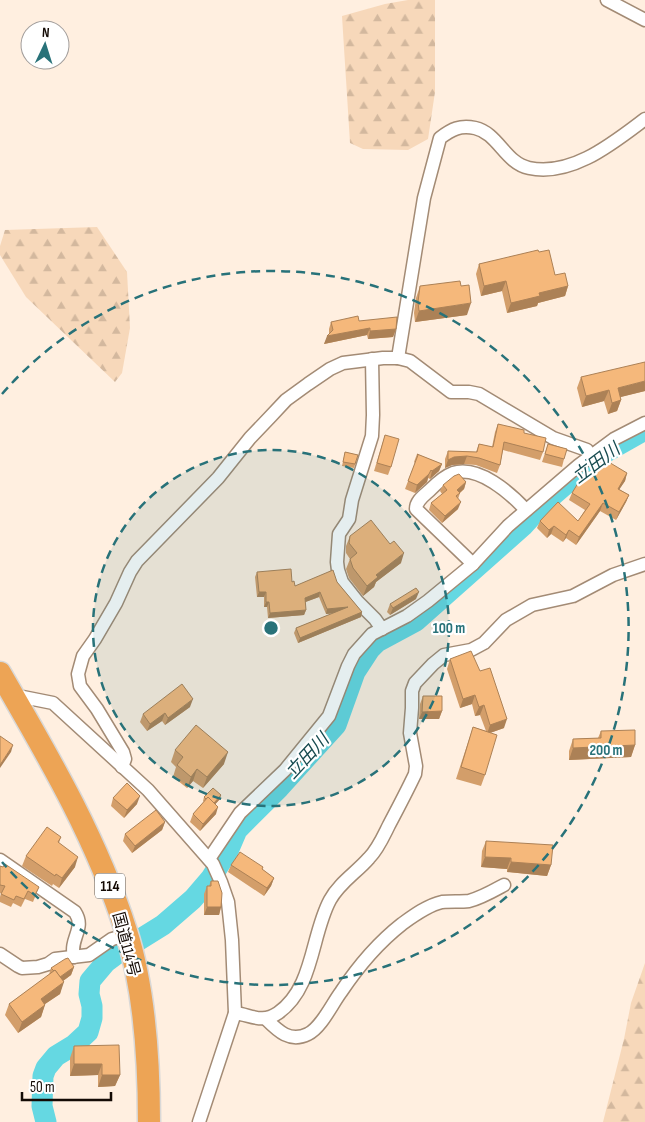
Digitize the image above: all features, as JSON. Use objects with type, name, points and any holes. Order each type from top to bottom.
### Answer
[{"type":"highway","name":"国道114号","points":[[0,673],[66,789],[91,840],[103,866],[127,935],[135,967],[145,1033],[149,1087],[149,1122]]},
{"type":"street","points":[[606,0],[645,20]]},
{"type":"street","points":[[398,358],[424,198],[440,138],[455,128],[464,126],[483,130],[512,160],[528,168],[544,169],[564,166],[597,154],[645,119]]},
{"type":"street","points":[[122,767],[125,759],[123,752],[80,686],[78,674],[82,656],[95,639],[116,603],[137,561],[218,478],[250,438],[286,400],[330,369],[343,363],[372,359],[398,358],[410,361],[451,392],[479,394],[554,438],[587,450],[591,456]]},
{"type":"street","points":[[372,359],[372,436],[348,519],[340,534],[337,562],[342,582],[382,629]]},
{"type":"street","points":[[209,859],[240,813],[285,770],[329,716],[354,654],[372,634],[407,616],[473,564],[508,526],[591,456],[614,439],[645,423]]},
{"type":"street","points":[[473,564],[416,509],[418,501],[440,480],[456,472],[469,473],[491,481],[506,490],[526,510]]},
{"type":"street","points":[[234,1014],[259,1020],[266,1019],[279,1012],[298,989],[304,978],[318,932],[331,899],[378,847],[415,774],[416,766],[410,733],[412,691],[415,683],[444,655],[471,650],[484,643],[506,620],[532,605],[573,596],[608,577],[645,564]]},
{"type":"street","points":[[13,696],[53,703],[148,790],[209,859],[222,882],[228,902],[234,980],[234,1014],[199,1122]]},
{"type":"street","points":[[0,860],[75,912],[80,924],[72,946],[74,957]]},
{"type":"street","points":[[266,1019],[284,1036],[299,1037],[310,1033],[319,1024],[351,978],[377,948],[401,925],[429,907],[442,902],[470,901],[504,885]]},
{"type":"street","points":[[0,954],[22,968],[43,966],[56,959],[89,956],[112,939],[127,935]]},
{"type":"green space","points":[[408,0],[435,0],[435,92],[428,139],[408,150],[363,149],[350,143],[342,16],[385,4]]},
{"type":"green space","points":[[97,227],[127,272],[130,328],[122,373],[115,382],[26,297],[0,255],[0,246],[5,230]]},
{"type":"green space","points":[[645,963],[645,1122],[603,1122],[631,1003]]},
{"type":"building","points":[[538,250],[539,252],[549,250],[555,275],[565,273],[568,286],[539,293],[540,296],[511,303],[506,281],[484,286],[479,264]]},
{"type":"building","points":[[460,281],[461,286],[469,285],[471,303],[419,311],[420,286]]},
{"type":"building","points":[[358,316],[359,321],[397,317],[396,329],[370,331],[370,328],[327,336],[333,330],[331,322]]},
{"type":"building","points":[[645,362],[645,381],[618,388],[621,400],[612,403],[609,390],[586,396],[581,377]]},
{"type":"building","points":[[498,424],[524,430],[524,433],[546,438],[543,452],[504,442],[500,465],[467,456],[454,457],[448,460],[448,451],[477,452],[479,444],[493,447]]},
{"type":"building","points":[[385,435],[399,439],[391,467],[377,463]]},
{"type":"building","points":[[548,444],[567,449],[564,459],[545,454]]},
{"type":"building","points":[[345,452],[358,455],[355,464],[343,462]]},
{"type":"building","points":[[417,454],[442,464],[431,470],[417,485],[408,481]]},
{"type":"building","points":[[602,458],[627,473],[618,489],[629,495],[619,512],[603,503],[579,537],[569,530],[566,535],[554,526],[549,530],[540,521],[558,502],[578,521],[590,504],[572,493],[586,470],[592,474]]},
{"type":"building","points":[[459,474],[466,482],[457,490],[460,493],[456,496],[461,502],[445,516],[431,503],[447,490],[443,485]]},
{"type":"building","points":[[371,520],[390,544],[394,541],[404,553],[376,575],[378,577],[367,586],[353,568],[350,559],[357,553],[349,543],[350,536]]},
{"type":"building","points":[[291,569],[292,582],[294,581],[295,586],[333,570],[337,582],[362,612],[300,638],[296,628],[348,607],[327,609],[320,592],[305,598],[306,610],[270,613],[269,602],[266,602],[266,592],[259,592],[257,572]]},
{"type":"building","points":[[416,588],[419,592],[393,608],[390,604]]},
{"type":"building","points":[[471,651],[480,671],[490,668],[507,719],[490,725],[484,705],[479,707],[475,695],[463,699],[450,659]]},
{"type":"building","points":[[182,684],[193,699],[168,718],[165,713],[150,724],[143,714]]},
{"type":"building","points":[[423,696],[442,696],[442,711],[422,712]]},
{"type":"building","points":[[196,725],[228,752],[207,777],[197,769],[191,777],[177,765],[183,757],[175,750]]},
{"type":"building","points":[[473,727],[497,735],[485,775],[461,767]]},
{"type":"building","points":[[635,730],[635,745],[573,748],[573,739],[601,738],[601,731]]},
{"type":"building","points":[[0,736],[13,745],[0,765]]},
{"type":"building","points":[[127,783],[140,796],[127,810],[113,798]]},
{"type":"building","points":[[213,788],[221,795],[214,803],[208,797],[206,799],[204,797]]},
{"type":"building","points":[[208,797],[218,807],[203,824],[193,814]]},
{"type":"building","points":[[156,810],[165,822],[135,846],[125,834]]},
{"type":"building","points":[[47,827],[61,837],[58,842],[78,857],[62,878],[56,874],[55,876],[26,856]]},
{"type":"building","points":[[486,841],[553,845],[551,865],[511,862],[511,858],[485,857]]},
{"type":"building","points":[[240,852],[263,867],[262,869],[274,878],[267,888],[231,865]]},
{"type":"building","points":[[5,864],[39,887],[35,895],[28,891],[24,899],[16,896],[14,900],[1,894],[5,886],[0,885],[0,866],[3,867]]},
{"type":"building","points":[[211,881],[218,881],[222,893],[221,907],[207,907],[207,886],[211,886]]},
{"type":"building","points":[[68,958],[74,967],[60,977],[51,968]]},
{"type":"building","points":[[55,970],[64,982],[41,999],[45,1005],[22,1022],[9,1004]]},
{"type":"building","points":[[119,1045],[120,1075],[102,1075],[102,1064],[74,1064],[74,1046]]},
{"type":"waterway","name":"立田川","points":[[46,1122],[42,1106],[43,1076],[46,1068],[56,1056],[74,1045],[88,1032],[92,1018],[89,994],[90,981],[106,962],[163,925],[193,899],[211,878],[228,851],[237,830],[279,788],[336,725],[355,672],[370,649],[377,642],[416,621],[597,457],[645,430]]}]
